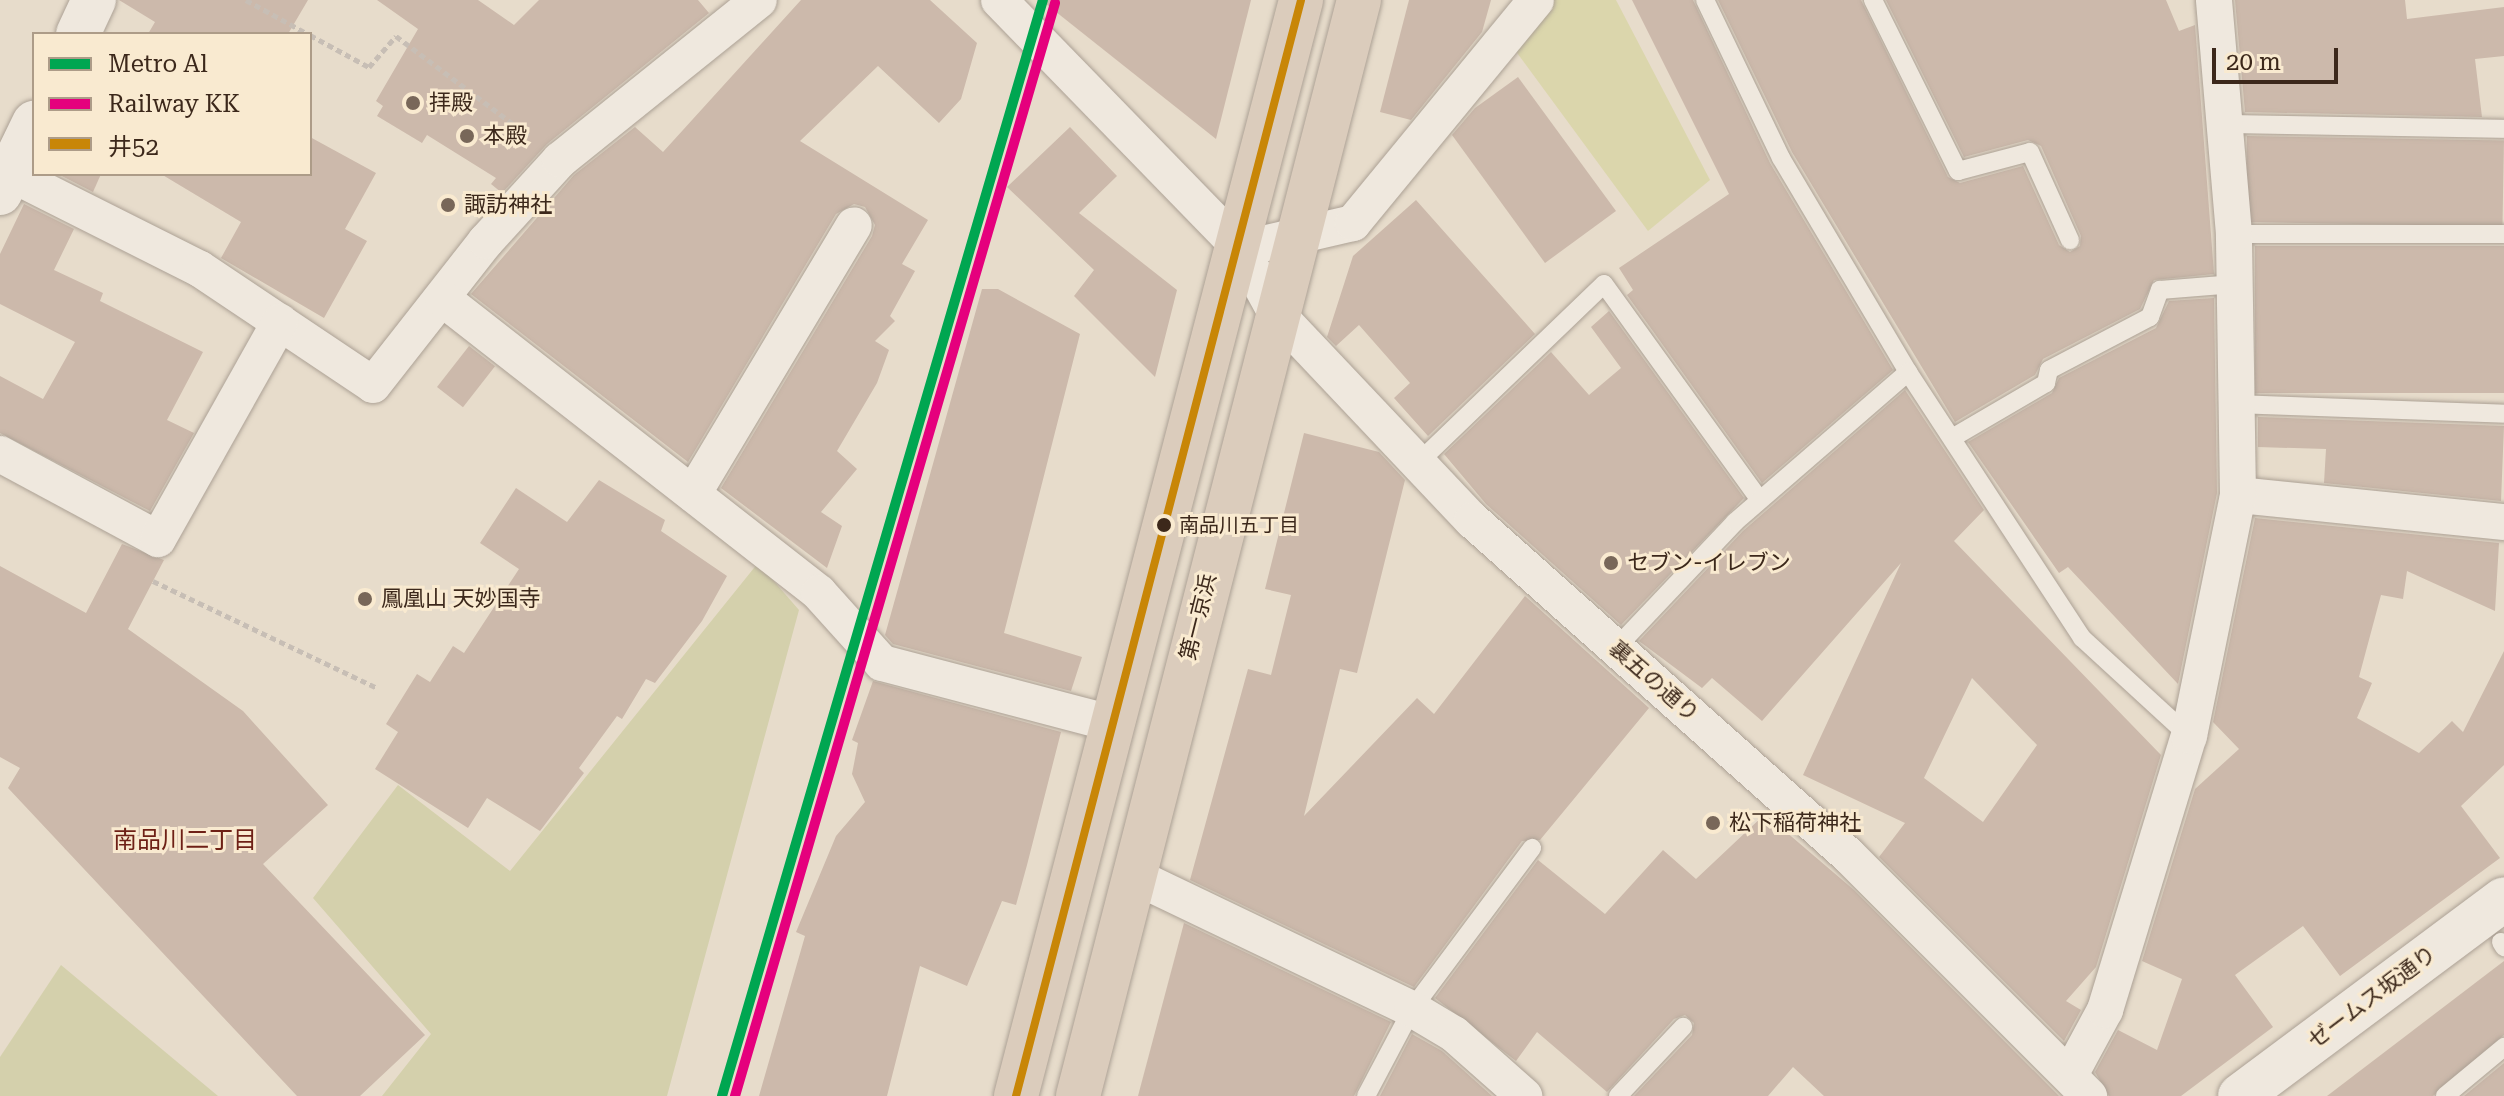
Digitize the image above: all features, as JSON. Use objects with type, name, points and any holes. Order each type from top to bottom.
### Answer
[{"type":"highway","points":[[1016,1096],[1241,249],[1301,0]]},
{"type":"highway","name":"第一京浜","points":[[1078,1096],[1276,313],[1359,0]]},
{"type":"street","points":[[79,32],[94,0]]},
{"type":"street","points":[[32,127],[5,183],[200,269],[373,385],[560,160],[759,0]]},
{"type":"street","name":"裏五の通り","points":[[999,0],[1241,249],[1276,313],[1420,461],[1472,520],[1848,855],[2080,1085]]},
{"type":"street","points":[[1241,249],[1296,239],[1353,223],[1536,0]]},
{"type":"street","points":[[2080,1085],[2189,736],[2238,495],[2234,234],[2214,0]]},
{"type":"street","points":[[693,494],[854,225]]},
{"type":"street","points":[[443,299],[819,593],[882,663],[1114,724]]},
{"type":"street","points":[[0,454],[158,539],[280,322]]},
{"type":"street","points":[[2238,495],[2504,522]]},
{"type":"street","points":[[1132,875],[1412,1009],[1454,1034],[1524,1096]]},
{"type":"street","name":"ゼームス坂通り","points":[[2240,1096],[2504,899]]},
{"type":"lane","points":[[1705,0],[1781,158],[1908,372],[2082,638],[2189,736]]},
{"type":"lane","points":[[1873,0],[1958,171],[2030,152],[2070,240]]},
{"type":"lane","points":[[2225,124],[2504,129]]},
{"type":"lane","points":[[2234,234],[2504,234]]},
{"type":"lane","points":[[1420,461],[1604,284],[1760,500]]},
{"type":"lane","points":[[1952,438],[2046,383],[2049,370],[2150,317],[2160,290],[2235,284]]},
{"type":"lane","points":[[1616,648],[1760,500],[1908,372]]},
{"type":"lane","points":[[2237,404],[2504,414]]},
{"type":"lane","points":[[1366,1096],[1412,1009],[1532,848]]},
{"type":"lane","points":[[1618,1096],[1683,1027]]},
{"type":"lane","points":[[2445,1096],[2504,1047]]},
{"type":"path","points":[[246,0],[305,32]]},
{"type":"path","points":[[312,36],[369,67],[396,36],[560,160]]},
{"type":"path","points":[[153,581],[377,688]]},
{"type":"shaded area","points":[[1554,0],[1616,0],[1710,180],[1648,231],[1512,46]]},
{"type":"shaded area","points":[[758,563],[799,610],[667,1096],[382,1096],[431,1034],[313,898],[398,785],[510,871]]},
{"type":"shaded area","points":[[61,965],[218,1096],[0,1096],[0,1057]]},
{"type":"building","points":[[119,0],[308,0],[289,32],[149,32],[155,22]]},
{"type":"building","points":[[377,0],[478,0],[514,25],[539,0],[698,0],[709,13],[547,144],[502,193],[491,184],[496,178],[427,135],[422,143],[377,116],[383,106],[376,101],[418,29]]},
{"type":"building","points":[[801,0],[930,0],[977,43],[961,99],[939,123],[878,66],[800,141],[928,220],[902,264],[915,271],[890,316],[895,321],[875,341],[889,350],[877,383],[837,451],[857,469],[821,512],[842,526],[827,568],[721,488],[872,236],[875,225],[865,207],[854,204],[836,214],[688,462],[471,294],[574,175],[635,127],[663,152]]},
{"type":"building","points":[[1041,0],[1251,0],[1216,139]]},
{"type":"building","points":[[1409,0],[1491,0],[1482,32],[1411,120],[1380,112]]},
{"type":"building","points":[[1632,0],[1693,0],[1770,163],[1893,370],[1762,483],[1627,295],[1633,290],[1619,268],[1729,194]]},
{"type":"building","points":[[1718,0],[1861,0],[1948,177],[1960,183],[2023,166],[2059,245],[2070,252],[2080,246],[2081,236],[2041,146],[2028,140],[1964,157],[1886,0],[2166,0],[2179,31],[2195,25],[2214,274],[2154,280],[2140,309],[2043,359],[2035,375],[1955,422],[1792,152]]},
{"type":"building","points":[[2235,0],[2405,0],[2407,19],[2504,7],[2504,56],[2475,59],[2482,117],[2245,112]]},
{"type":"building","points":[[1518,77],[1616,211],[1545,263],[1452,135],[1475,108]]},
{"type":"building","points":[[1070,127],[1117,176],[1079,213],[1177,290],[1155,377],[1074,296],[1094,270],[1007,187]]},
{"type":"building","points":[[2247,136],[2504,140],[2502,226],[2245,222]]},
{"type":"building","points":[[312,138],[376,173],[345,229],[367,241],[324,318],[221,258],[241,222],[164,176],[312,176]]},
{"type":"building","points":[[62,176],[100,176],[93,192]]},
{"type":"building","points":[[1416,200],[1535,334],[1428,436],[1394,398],[1410,383],[1359,325],[1336,346],[1327,337],[1353,256]]},
{"type":"building","points":[[24,204],[74,229],[54,270],[103,293],[100,301],[203,352],[167,420],[194,433],[150,511],[0,433],[0,376],[43,399],[75,342],[0,304],[0,254]]},
{"type":"building","points":[[2255,246],[2504,246],[2504,393],[2255,393]]},
{"type":"building","points":[[982,289],[998,289],[1080,334],[1004,633],[1082,657],[1071,691],[893,644],[885,635]]},
{"type":"building","points":[[2214,298],[2217,493],[2178,684],[2068,567],[2059,573],[1968,442],[2052,393],[2059,378],[2156,328],[2169,301]]},
{"type":"building","points":[[1609,311],[1744,498],[1621,625],[1486,504],[1444,454],[1551,352],[1589,395],[1621,368],[1591,327]]},
{"type":"building","points":[[469,346],[495,366],[463,407],[437,387]]},
{"type":"building","points":[[1905,390],[1984,510],[1954,541],[2161,755],[2096,967],[2066,1001],[2081,1010],[2064,1041],[1879,857],[1905,823],[1803,775],[1901,563],[1762,721],[1712,678],[1702,688],[1639,641],[1743,531]],"holes":[[[1972,678],[2037,745],[1983,822],[1924,778]]]},
{"type":"building","points":[[2258,417],[2504,426],[2501,501],[2324,483],[2326,449],[2258,447]]},
{"type":"building","points":[[1304,433],[1379,452],[1405,480],[1357,673],[1340,669],[1304,816],[1417,698],[1434,714],[1525,596],[1649,708],[1540,840],[1522,841],[1414,987],[1190,880],[1248,669],[1271,675],[1291,595],[1265,589]]},
{"type":"building","points":[[599,480],[665,520],[661,531],[727,576],[702,621],[655,683],[646,679],[622,719],[617,716],[579,768],[584,773],[540,831],[487,798],[468,828],[375,769],[398,732],[386,724],[417,674],[430,682],[453,646],[464,653],[519,569],[480,543],[516,488],[567,522]]},
{"type":"building","points":[[2255,518],[2499,543],[2495,611],[2407,571],[2403,599],[2381,595],[2359,677],[2372,683],[2357,718],[2419,753],[2452,721],[2463,732],[2504,651],[2504,765],[2461,806],[2500,858],[2340,976],[2303,926],[2235,975],[2273,1027],[2181,1096],[2109,1096],[2095,1072],[2118,1030],[2157,1050],[2182,979],[2142,961],[2195,789],[2239,749],[2213,722]]},
{"type":"building","points":[[122,544],[164,560],[128,629],[243,711],[328,805],[263,864],[425,1035],[360,1096],[297,1096],[8,788],[20,768],[0,757],[0,566],[86,613]]},
{"type":"building","points":[[873,681],[1061,732],[1027,865],[1016,905],[1002,901],[967,986],[920,966],[887,1096],[759,1096],[805,936],[796,932],[836,836],[865,802],[852,774],[858,743],[852,740]]},
{"type":"building","points":[[1765,814],[1854,890],[2059,1096],[1824,1096],[1793,1067],[1768,1096],[1634,1096],[1692,1035],[1694,1023],[1685,1015],[1674,1019],[1607,1092],[1537,1032],[1516,1061],[1435,998],[1538,860],[1605,914],[1663,850],[1696,879]]},
{"type":"building","points":[[1184,923],[1391,1022],[1354,1096],[1138,1096]]},
{"type":"building","points":[[2504,961],[2504,1035],[2433,1096],[2327,1096]]},
{"type":"building","points":[[1412,1034],[1442,1051],[1492,1096],[1380,1096]]},
{"type":"building","points":[[2504,1063],[2504,1096],[2464,1096]]},
{"type":"metro line","name":"Al","points":[[722,1096],[1043,0]]},
{"type":"rail line","name":"KK","points":[[735,1096],[1055,3]]},
{"type":"transit line","name":"井52","points":[[1016,1096],[1301,0]]},
{"type":"place","name":"拝殿","points":[[413,103]]},
{"type":"place","name":"本殿","points":[[467,136]]},
{"type":"place","name":"諏訪神社","points":[[448,205]]},
{"type":"place","name":"南品川五丁目","points":[[1164,525]]},
{"type":"place","name":"セブン-イレブン","points":[[1611,563]]},
{"type":"place","name":"鳳凰山 天妙国寺","points":[[365,599]]},
{"type":"place","name":"松下稲荷神社","points":[[1713,823]]},
{"type":"district","name":"南品川二丁目","points":[[185,841]]}]
